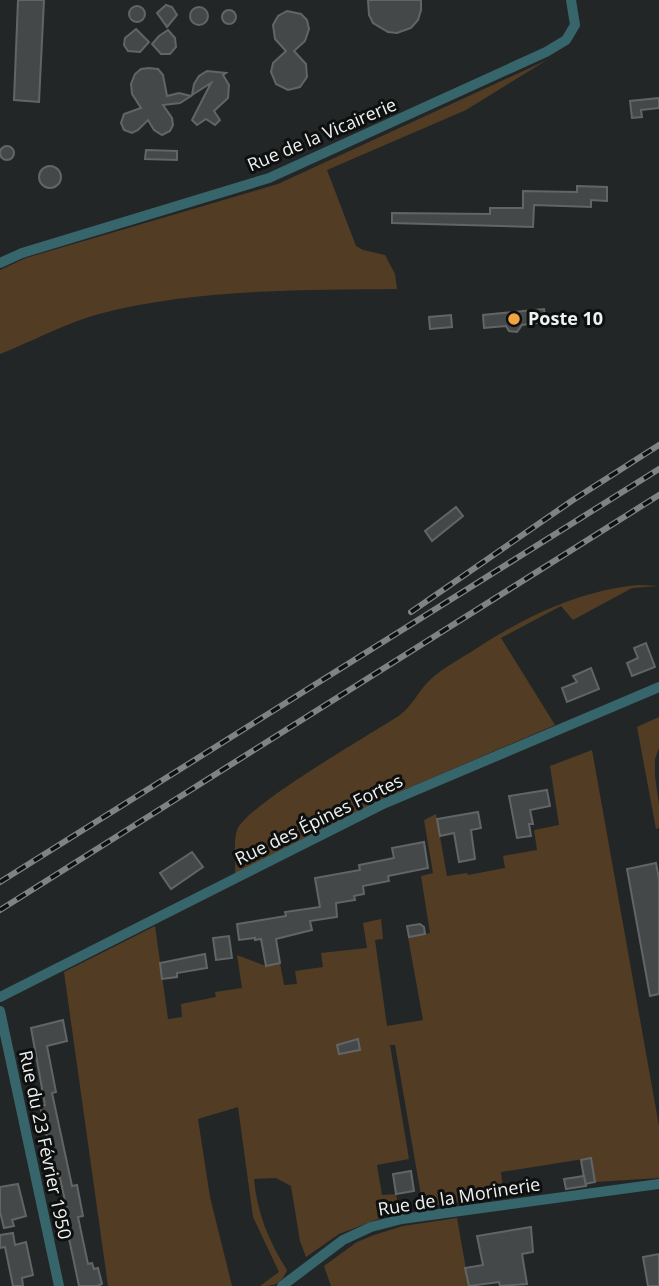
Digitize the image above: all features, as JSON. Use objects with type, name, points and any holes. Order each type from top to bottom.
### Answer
[{"type":"street","name":"Rue de la Vicairerie","points":[[0,263],[22,253],[269,178],[449,97],[566,40],[575,25],[571,0]]},
{"type":"street","name":"Rue des Épines Fortes","points":[[0,997],[381,805],[659,687]]},
{"type":"street","name":"Rue du 23 Février 1950","points":[[0,1011],[59,1286]]},
{"type":"street","name":"Rue de la Morinerie","points":[[282,1286],[343,1240],[371,1227],[402,1219],[659,1184]]},
{"type":"shaded area","points":[[547,60],[466,110],[327,170],[356,246],[385,255],[395,274],[397,289],[247,292],[135,306],[87,318],[0,354],[0,270],[26,258],[278,184]]},
{"type":"shaded area","points":[[638,585],[659,586],[632,588],[573,620],[561,606],[501,638],[555,725],[392,795],[235,874],[236,835],[245,819],[285,788],[400,715],[440,671],[530,617],[593,593]]},
{"type":"shaded area","points":[[659,717],[655,776],[659,828],[656,829],[637,727]]},
{"type":"shaded area","points":[[592,750],[659,1126],[659,1178],[595,1182],[590,1158],[501,1172],[504,1198],[423,1207],[395,1045],[390,1045],[409,1159],[377,1165],[382,1195],[396,1194],[399,1211],[339,1234],[306,1257],[300,1241],[291,1186],[276,1178],[254,1179],[265,1227],[287,1270],[277,1283],[260,1286],[279,1272],[253,1217],[238,1107],[198,1119],[210,1197],[232,1286],[108,1286],[64,972],[155,926],[168,1019],[182,1017],[181,1004],[216,997],[215,992],[242,988],[237,955],[266,966],[280,963],[284,985],[297,984],[295,971],[323,967],[321,953],[367,948],[363,923],[381,919],[383,939],[375,940],[387,1026],[423,1020],[408,937],[430,933],[421,876],[433,873],[424,820],[436,814],[447,876],[505,868],[503,856],[537,850],[534,830],[559,825],[550,766]]},
{"type":"shaded area","points":[[457,1218],[469,1286],[331,1286],[324,1266],[357,1242],[403,1226]]},
{"type":"building","points":[[18,0],[44,0],[39,102],[14,100]]},
{"type":"building","points":[[368,0],[421,0],[421,10],[418,20],[411,28],[397,33],[388,32],[373,23],[369,15]]},
{"type":"building","points":[[166,5],[172,7],[177,15],[167,27],[157,13]]},
{"type":"building","points":[[137,6],[145,14],[137,22],[129,14]]},
{"type":"building","points":[[199,7],[205,10],[208,16],[205,22],[199,25],[193,22],[190,16],[193,10]]},
{"type":"building","points":[[226,10],[232,10],[236,17],[232,24],[226,24],[222,20],[222,14]]},
{"type":"building","points":[[287,11],[301,14],[307,20],[309,29],[305,41],[294,51],[306,64],[307,77],[300,87],[288,90],[276,84],[271,72],[273,63],[286,51],[275,39],[273,25],[278,16]]},
{"type":"building","points":[[136,29],[149,42],[140,52],[128,51],[124,45],[125,38]]},
{"type":"building","points":[[168,30],[175,38],[176,47],[170,54],[161,54],[152,44]]},
{"type":"building","points":[[141,69],[158,69],[163,75],[167,96],[179,93],[191,96],[180,103],[163,105],[172,118],[173,125],[170,131],[162,135],[154,130],[148,120],[132,133],[124,130],[121,123],[124,114],[141,108],[132,94],[131,84],[135,74]]},
{"type":"building","points":[[207,71],[226,73],[223,75],[229,85],[228,98],[214,111],[220,120],[215,125],[206,119],[197,125],[192,120],[211,83],[192,95],[194,84],[199,76]]},
{"type":"building","points":[[659,98],[659,108],[641,110],[642,117],[632,118],[630,101]]},
{"type":"building","points":[[4,146],[10,146],[14,153],[10,160],[4,160],[0,156],[0,150]]},
{"type":"building","points":[[146,150],[177,151],[177,160],[145,159]]},
{"type":"building","points":[[50,166],[58,169],[61,177],[58,185],[50,188],[42,185],[39,177],[42,169]]},
{"type":"building","points":[[577,186],[607,187],[607,201],[591,200],[591,207],[534,205],[533,227],[392,223],[392,213],[490,214],[490,208],[523,208],[523,191],[577,192]]},
{"type":"building","name":"Poste 10","points":[[544,309],[546,322],[522,325],[517,332],[509,331],[506,326],[484,328],[483,315]]},
{"type":"building","points":[[451,315],[452,327],[430,329],[429,317]]},
{"type":"building","points":[[456,507],[463,516],[432,541],[425,531]]},
{"type":"building","points":[[646,643],[655,667],[632,676],[627,663],[638,658],[634,648]]},
{"type":"building","points":[[591,668],[599,689],[567,702],[562,688],[577,682],[573,676]]},
{"type":"building","points":[[547,790],[550,806],[530,810],[533,824],[529,824],[531,836],[517,838],[509,796]]},
{"type":"building","points":[[478,812],[481,828],[471,830],[475,859],[459,862],[454,833],[440,836],[437,819]]},
{"type":"building","points":[[424,842],[428,868],[388,876],[389,881],[363,886],[364,894],[354,896],[355,900],[336,903],[337,917],[310,921],[312,930],[276,939],[280,963],[266,966],[261,939],[239,940],[237,924],[286,916],[285,912],[320,907],[315,878],[360,870],[359,865],[394,858],[392,848]]},
{"type":"building","points":[[192,852],[203,867],[171,889],[160,873]]},
{"type":"building","points":[[656,863],[659,879],[659,994],[650,996],[627,869]]},
{"type":"building","points":[[420,924],[424,927],[425,934],[409,937],[407,926]]},
{"type":"building","points":[[229,936],[232,958],[216,960],[213,938]]},
{"type":"building","points":[[205,954],[207,968],[177,973],[177,977],[162,979],[160,963]]},
{"type":"building","points":[[63,1020],[67,1041],[47,1046],[56,1092],[52,1093],[72,1186],[77,1185],[83,1216],[78,1217],[88,1264],[92,1263],[94,1269],[98,1268],[102,1284],[97,1286],[79,1286],[67,1229],[71,1228],[60,1178],[56,1179],[40,1106],[45,1105],[31,1028]]},
{"type":"building","points":[[358,1039],[360,1050],[339,1054],[337,1045]]},
{"type":"building","points":[[591,1158],[595,1182],[585,1184],[581,1160]]},
{"type":"building","points":[[411,1171],[414,1191],[396,1194],[393,1174]]},
{"type":"building","points":[[584,1176],[586,1186],[566,1189],[564,1179]]},
{"type":"building","points":[[18,1184],[26,1216],[12,1220],[14,1226],[4,1228],[0,1212],[0,1187]]},
{"type":"building","points":[[531,1227],[533,1252],[522,1254],[527,1284],[500,1286],[499,1282],[469,1286],[465,1268],[483,1265],[477,1236]]},
{"type":"building","points":[[13,1233],[15,1245],[26,1242],[33,1275],[22,1278],[23,1286],[13,1286],[5,1247],[0,1248],[0,1235]]},
{"type":"building","points":[[659,1254],[659,1286],[648,1286],[643,1257]]},
{"type":"railway","points":[[411,612],[573,500],[659,445]]},
{"type":"railway","points":[[0,882],[659,469]]},
{"type":"railway","points":[[0,910],[659,495]]},
{"type":"place","name":"Poste 10","points":[[514,319]]}]
